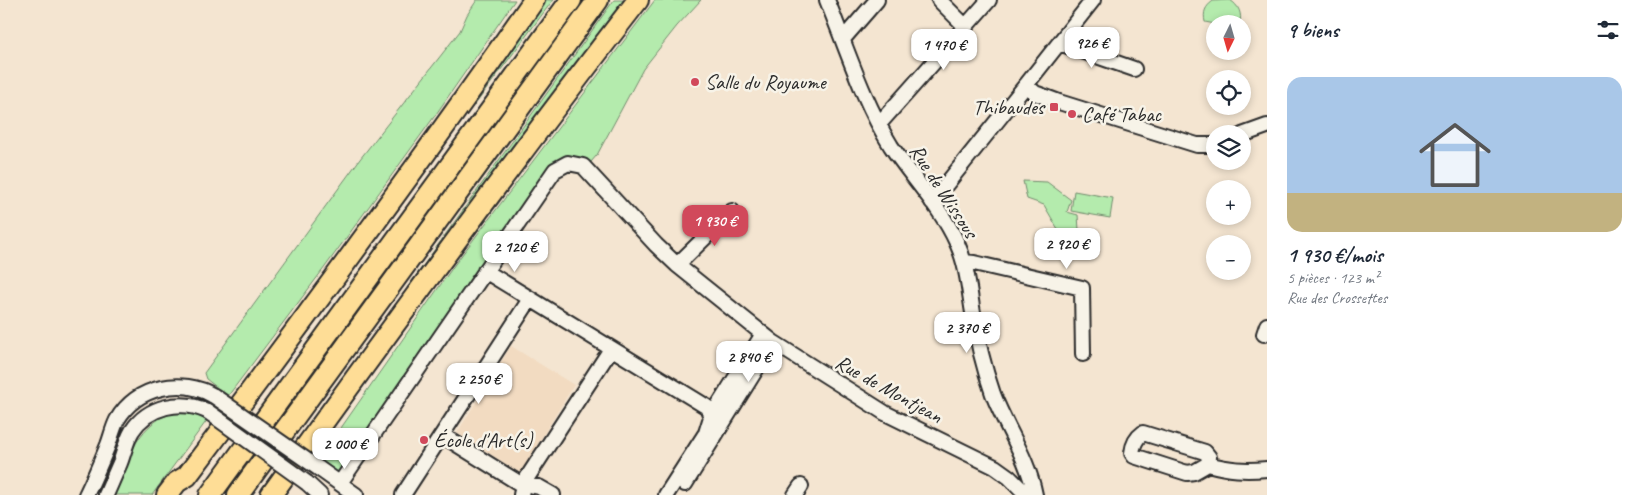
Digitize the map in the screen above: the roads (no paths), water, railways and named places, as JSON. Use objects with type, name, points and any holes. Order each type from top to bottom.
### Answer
[{"type":"highway","points":[[167,495],[177,482],[184,486],[404,184],[534,0]]},
{"type":"highway","points":[[210,495],[570,0]]},
{"type":"highway","points":[[238,495],[598,0]]},
{"type":"highway","points":[[271,495],[530,140],[638,0]]},
{"type":"street","name":"Rue de Wissous","points":[[827,0],[870,107],[879,124],[892,147],[932,202],[956,242],[964,262],[976,331],[989,379],[998,405],[1021,450],[1035,495]]},
{"type":"street","points":[[843,39],[877,0]]},
{"type":"street","points":[[939,0],[966,26]]},
{"type":"street","points":[[879,124],[989,0]]},
{"type":"street","points":[[932,202],[1093,0]]},
{"type":"street","points":[[1059,43],[1134,69]]},
{"type":"street","points":[[1026,85],[1035,93],[1059,102],[1206,146]]},
{"type":"street","points":[[1251,132],[1267,126]]},
{"type":"street","name":"Rue de Montjean","points":[[485,271],[555,170],[568,163],[583,166],[677,265],[768,338],[885,413],[995,467],[1027,495]]},
{"type":"street","points":[[677,265],[732,211]]},
{"type":"street","points":[[964,262],[1082,288],[1083,354]]},
{"type":"street","points":[[340,484],[485,271],[707,408],[711,417]]},
{"type":"street","points":[[403,495],[530,299]]},
{"type":"street","points":[[666,495],[706,433],[711,417],[768,338]]},
{"type":"street","points":[[685,484],[768,338]]},
{"type":"street","points":[[522,489],[611,349]]},
{"type":"street","points":[[86,495],[117,420],[127,408],[139,397],[152,390],[164,387],[185,386],[203,390],[214,396],[356,495]]},
{"type":"street","points":[[106,495],[132,432],[144,417],[157,410],[175,405],[194,406],[207,411],[307,483],[320,495]]},
{"type":"street","points":[[1208,464],[1209,458],[1206,452],[1143,433],[1137,437],[1133,445],[1132,453],[1134,456],[1187,473],[1194,472],[1208,464],[1244,471],[1267,469]]},
{"type":"street","points":[[442,435],[519,483],[522,489]]},
{"type":"street","points":[[522,489],[539,487],[553,495]]},
{"type":"place","name":"Salle du Royaume","points":[[695,82]]},
{"type":"place","name":"Thibaudes","points":[[1054,107]]},
{"type":"place","name":"Café Tabac","points":[[1072,114]]},
{"type":"place","name":"École d'Art(s)","points":[[424,440]]}]
